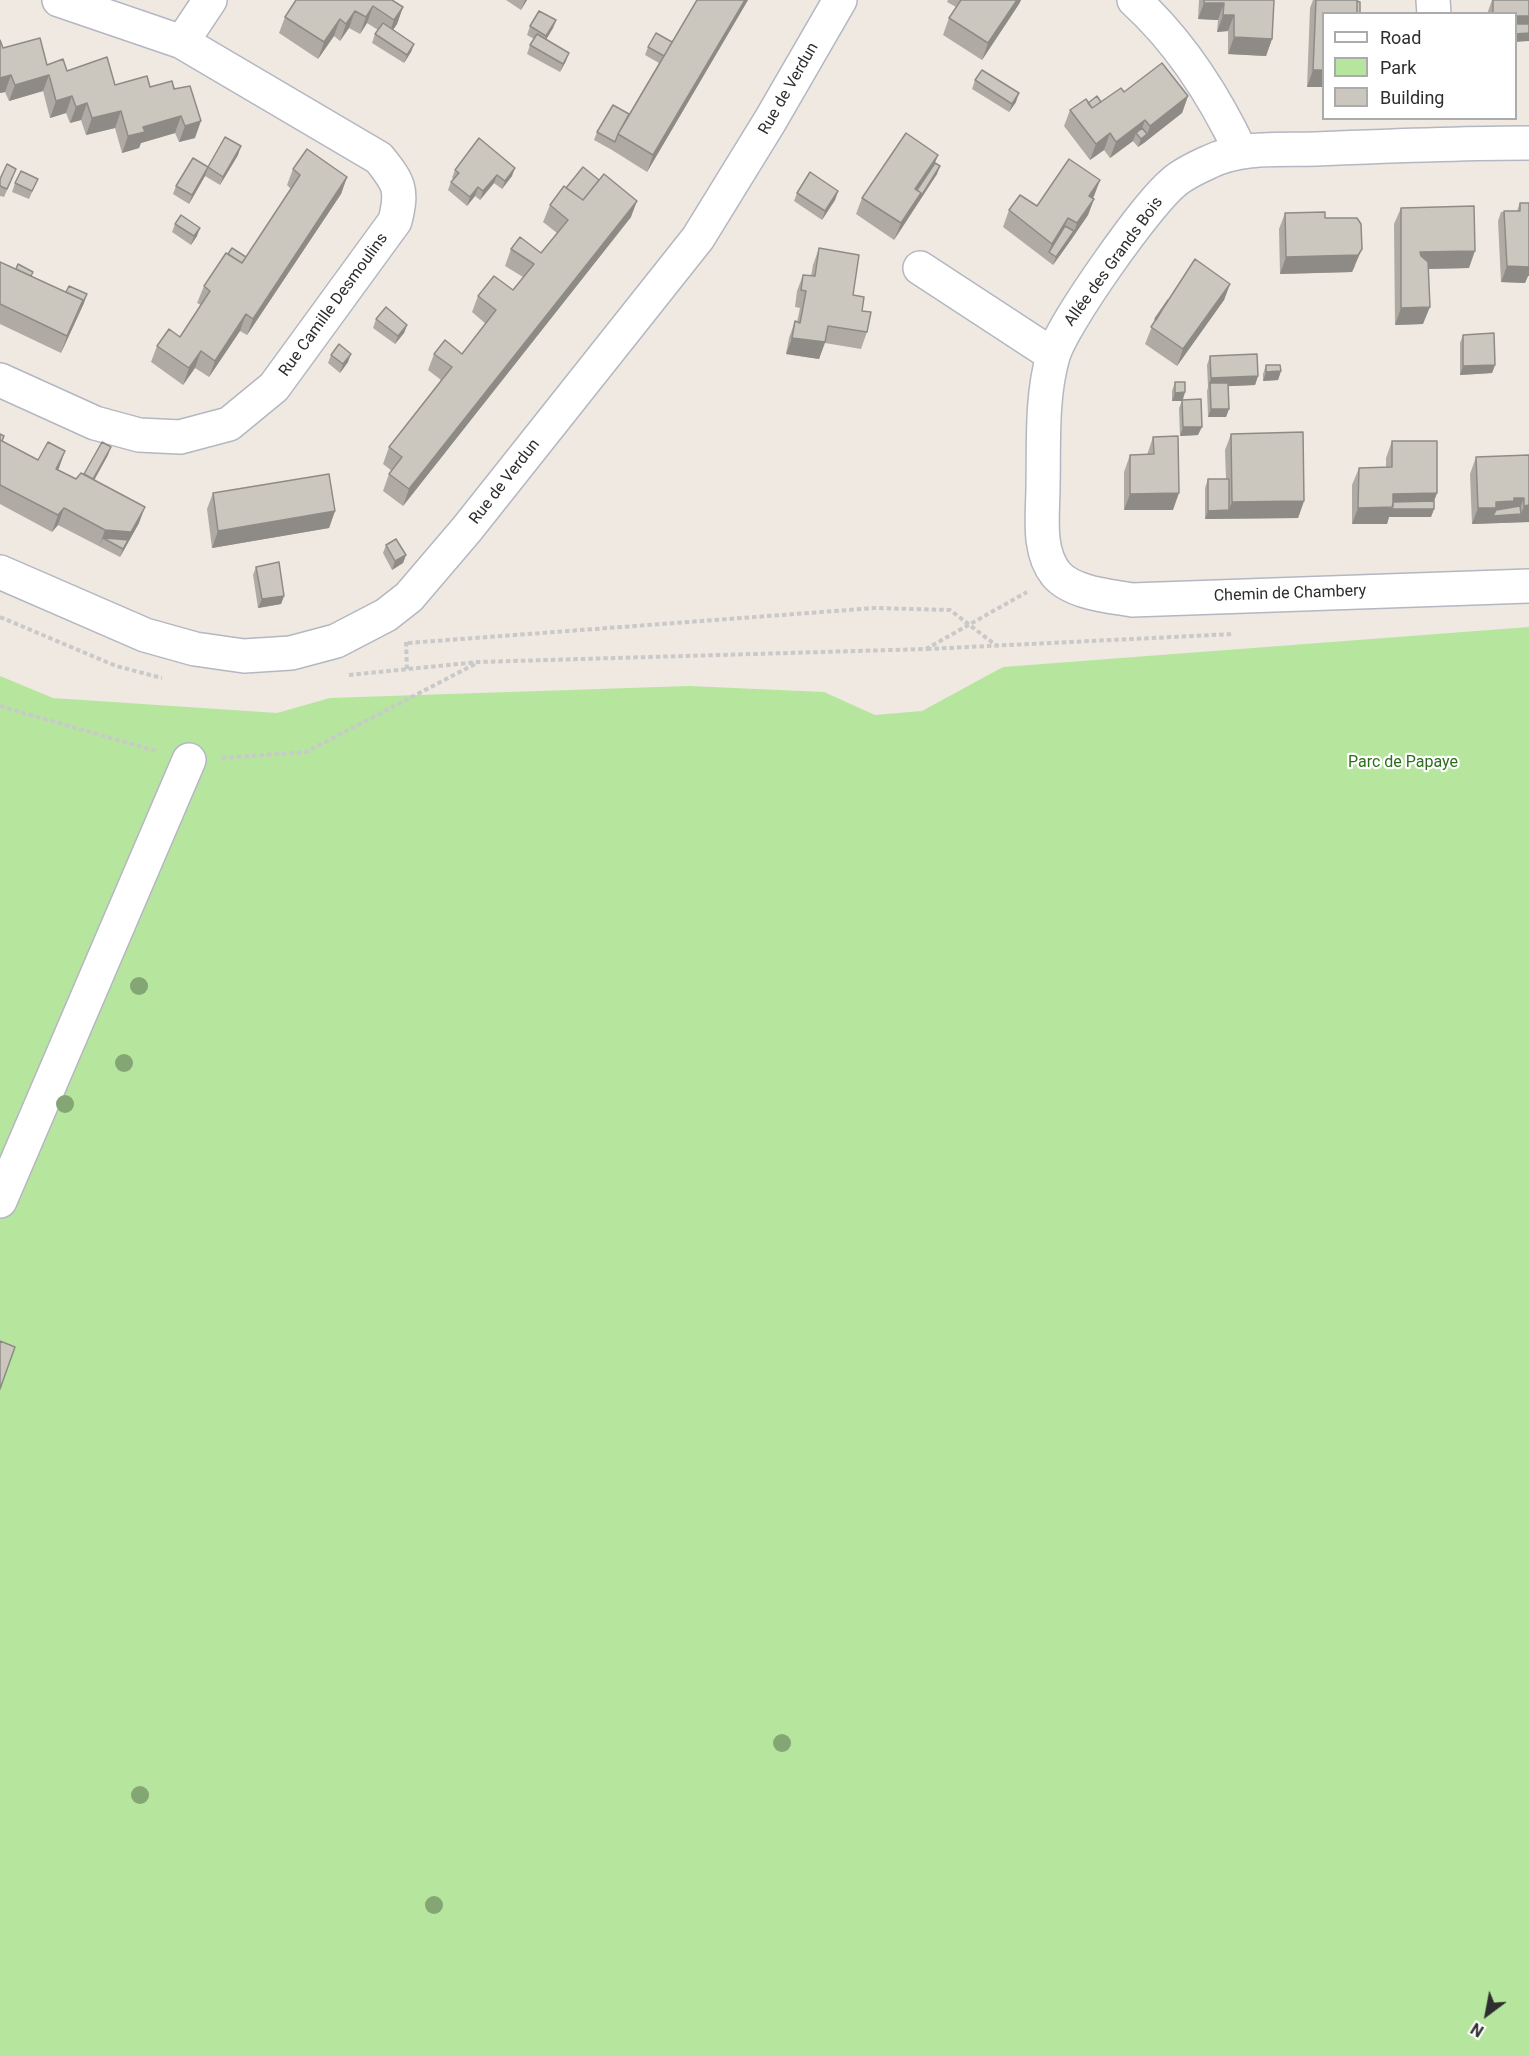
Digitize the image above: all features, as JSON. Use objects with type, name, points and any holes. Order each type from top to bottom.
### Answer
[{"type":"street","name":"Rue Camille Desmoulins","points":[[0,380],[95,423],[139,435],[180,437],[229,424],[274,387],[395,221],[401,197],[393,176],[378,158],[182,42],[59,0]]},
{"type":"street","points":[[182,42],[210,0]]},
{"type":"street","name":"Rue de Verdun","points":[[0,572],[145,634],[195,650],[244,656],[291,653],[336,641],[386,615],[409,597],[467,529],[698,238],[770,121],[840,0]]},
{"type":"street","points":[[1134,0],[1162,29],[1197,76],[1225,118],[1241,152]]},
{"type":"street","name":"Allée des Grands Bois","points":[[1057,576],[1044,553],[1042,528],[1045,401],[1053,355],[1062,333],[1101,276],[1146,213],[1174,181],[1209,162],[1241,152],[1438,131],[1529,143]]},
{"type":"street","points":[[920,268],[1053,355]]},
{"type":"street","name":"Chemin de Chambery","points":[[1057,576],[1089,593],[1132,600],[1529,586]]},
{"type":"street","points":[[0,1201],[189,760]]},
{"type":"path","points":[[926,649],[1057,576]]},
{"type":"path","points":[[406,643],[875,608],[950,610],[998,646]]},
{"type":"path","points":[[359,675],[478,662],[926,649],[1245,633]]},
{"type":"path","points":[[0,706],[189,760],[306,752],[478,662]]},
{"type":"green space","name":"Parc de Papaye","points":[[1529,627],[1529,2056],[0,2056],[0,676],[53,698],[277,713],[330,698],[689,686],[824,692],[875,715],[922,711],[1003,667]]},
{"type":"building","points":[[296,0],[392,0],[403,7],[394,20],[373,6],[366,17],[355,11],[346,24],[340,19],[324,42],[285,17]]},
{"type":"building","points":[[697,0],[745,0],[653,155],[618,134]]},
{"type":"building","points":[[961,0],[1017,0],[988,43],[949,18]]},
{"type":"building","points":[[1204,0],[1274,0],[1272,39],[1234,37],[1234,15],[1223,15],[1224,3],[1204,3]]},
{"type":"building","points":[[1316,0],[1357,0],[1357,12],[1322,12],[1322,70],[1313,70]]},
{"type":"building","points":[[1493,0],[1529,0],[1529,16],[1517,16],[1517,12],[1493,12]]},
{"type":"building","points":[[1357,1],[1360,2],[1360,12],[1357,12]]},
{"type":"building","points":[[539,11],[556,20],[546,36],[530,26]]},
{"type":"building","points":[[383,23],[414,44],[407,55],[375,34]]},
{"type":"building","points":[[1517,24],[1529,24],[1529,33],[1517,34]]},
{"type":"building","points":[[656,33],[672,42],[664,56],[648,47]]},
{"type":"building","points":[[537,34],[569,53],[563,64],[530,45]]},
{"type":"building","points":[[40,38],[47,65],[63,59],[67,71],[107,57],[115,85],[147,76],[150,87],[172,81],[174,89],[190,86],[201,121],[185,126],[181,116],[143,127],[145,132],[128,136],[121,111],[92,118],[87,103],[76,107],[72,96],[56,101],[49,75],[15,85],[11,75],[0,78],[0,40],[3,48]]},
{"type":"building","points":[[1162,63],[1188,96],[1150,126],[1145,120],[1116,142],[1110,133],[1096,144],[1070,110],[1086,99],[1092,108],[1121,88],[1124,92]]},
{"type":"building","points":[[982,70],[1019,93],[1012,104],[975,80]]},
{"type":"building","points":[[1097,96],[1101,102],[1092,108],[1088,103]]},
{"type":"building","points":[[613,105],[629,114],[615,142],[597,132]]},
{"type":"building","points":[[1142,128],[1147,134],[1141,139],[1136,133]]},
{"type":"building","points":[[906,133],[938,155],[915,189],[921,193],[901,223],[862,198]]},
{"type":"building","points":[[225,137],[241,146],[223,177],[208,167]]},
{"type":"building","points":[[479,138],[515,168],[505,181],[497,175],[483,191],[478,187],[470,197],[451,182],[459,173],[455,170]]},
{"type":"building","points":[[307,149],[347,177],[253,319],[246,314],[215,361],[201,351],[189,368],[157,346],[169,329],[180,337],[210,291],[204,286],[226,253],[242,263],[300,175],[293,169]]},
{"type":"building","points":[[193,158],[208,167],[192,195],[176,186]]},
{"type":"building","points":[[1069,159],[1100,180],[1089,196],[1094,199],[1077,223],[1068,218],[1052,244],[1009,210],[1020,195],[1037,206]]},
{"type":"building","points":[[935,163],[940,166],[918,201],[921,193],[917,190]]},
{"type":"building","points":[[7,164],[16,169],[7,189],[0,186],[0,179]]},
{"type":"building","points":[[583,167],[599,180],[583,200],[566,188]]},
{"type":"building","points":[[21,171],[38,179],[32,191],[15,183]]},
{"type":"building","points":[[810,172],[838,191],[825,211],[797,193]]},
{"type":"building","points":[[604,174],[637,201],[409,489],[389,474],[402,457],[389,447],[452,367],[434,354],[445,340],[462,354],[496,310],[478,296],[494,276],[513,290],[534,264],[511,249],[520,237],[541,253],[568,220],[550,205],[564,186],[583,200]]},
{"type":"building","points":[[1520,203],[1529,203],[1529,267],[1507,266],[1504,211],[1520,211]]},
{"type":"building","points":[[1474,206],[1475,251],[1420,252],[1428,262],[1430,307],[1401,308],[1401,208]]},
{"type":"building","points":[[1325,212],[1325,218],[1357,218],[1361,224],[1362,249],[1358,255],[1286,257],[1285,213]]},
{"type":"building","points":[[181,215],[200,228],[194,236],[175,224]]},
{"type":"building","points":[[1065,226],[1074,231],[1056,257],[1049,252]]},
{"type":"building","points":[[232,248],[246,257],[242,263],[228,254]]},
{"type":"building","points":[[819,248],[859,255],[853,295],[864,297],[862,311],[871,312],[867,332],[828,326],[825,342],[792,338],[795,321],[800,323],[806,291],[801,290],[803,275],[815,276]]},
{"type":"building","points":[[1195,259],[1230,284],[1183,349],[1151,327]]},
{"type":"building","points":[[0,262],[83,300],[67,336],[0,304]]},
{"type":"building","points":[[18,264],[33,272],[31,276],[16,269]]},
{"type":"building","points":[[69,286],[87,294],[80,308],[83,300],[66,292]]},
{"type":"building","points":[[386,307],[407,325],[398,336],[376,319]]},
{"type":"building","points":[[1494,333],[1495,365],[1463,366],[1463,335]]},
{"type":"building","points":[[339,344],[351,354],[343,364],[331,355]]},
{"type":"building","points":[[1257,354],[1258,376],[1211,378],[1210,356]]},
{"type":"building","points":[[1266,365],[1280,365],[1281,371],[1266,372]]},
{"type":"building","points":[[1175,382],[1185,382],[1185,392],[1175,393]]},
{"type":"building","points":[[1210,383],[1228,383],[1229,409],[1211,409]]},
{"type":"building","points":[[1201,399],[1202,427],[1183,427],[1182,400]]},
{"type":"building","points":[[1303,432],[1304,501],[1232,502],[1231,434]]},
{"type":"building","points":[[1178,436],[1179,493],[1130,494],[1130,455],[1154,454],[1153,437]]},
{"type":"building","points":[[0,440],[38,460],[48,442],[65,451],[56,469],[76,479],[81,473],[145,507],[131,532],[105,530],[64,508],[58,515],[0,485]]},
{"type":"building","points":[[1392,441],[1437,441],[1437,493],[1393,494],[1393,507],[1358,508],[1359,468],[1392,467]]},
{"type":"building","points":[[102,442],[111,447],[93,479],[84,474]]},
{"type":"building","points":[[1529,455],[1529,505],[1524,506],[1524,498],[1514,498],[1514,501],[1496,502],[1496,508],[1478,508],[1476,457]]},
{"type":"building","points":[[329,474],[335,511],[218,531],[213,493]]},
{"type":"building","points":[[1208,479],[1229,479],[1229,510],[1208,511]]},
{"type":"building","points":[[1434,501],[1434,509],[1392,509],[1393,502]]},
{"type":"building","points":[[1520,506],[1521,514],[1493,516],[1496,510]]},
{"type":"building","points":[[103,538],[118,539],[128,540],[123,549]]},
{"type":"building","points":[[396,539],[406,555],[395,561],[386,545]]},
{"type":"building","points":[[279,562],[284,596],[262,599],[256,567]]},
{"type":"building","points":[[0,1341],[15,1347],[0,1389]]}]
